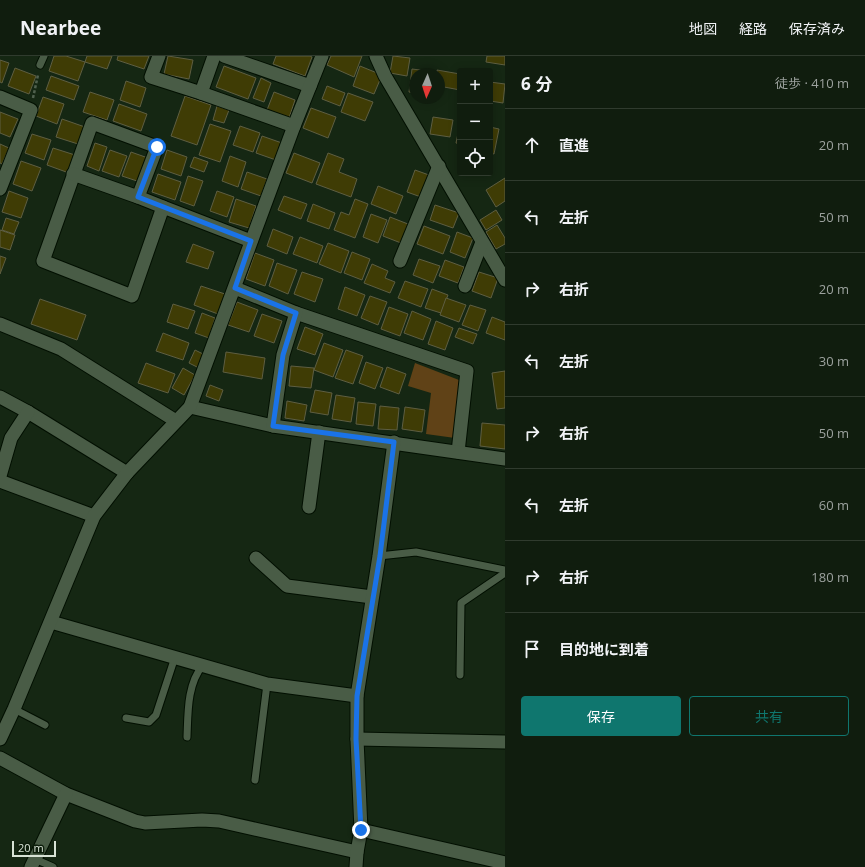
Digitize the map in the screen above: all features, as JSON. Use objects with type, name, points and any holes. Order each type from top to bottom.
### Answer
[{"type":"street","points":[[159,56],[151,77],[294,126]]},
{"type":"street","points":[[201,93],[214,56]]},
{"type":"street","points":[[224,56],[310,86]]},
{"type":"street","points":[[0,739],[51,622],[94,516],[128,473],[176,420],[190,407],[294,126],[322,56]]},
{"type":"street","points":[[376,56],[385,76],[505,280]]},
{"type":"street","points":[[0,97],[31,110],[0,190]]},
{"type":"street","points":[[138,197],[157,147],[92,123],[43,261],[132,296],[163,207]]},
{"type":"street","points":[[400,261],[438,166]]},
{"type":"street","points":[[73,174],[138,197],[251,241]]},
{"type":"street","points":[[465,286],[482,242]]},
{"type":"street","points":[[235,288],[296,313],[467,371],[458,452]]},
{"type":"street","points":[[273,426],[283,355],[296,313]]},
{"type":"street","points":[[0,324],[61,349],[176,420]]},
{"type":"street","points":[[0,397],[28,412],[128,473]]},
{"type":"street","points":[[190,407],[273,426],[505,459]]},
{"type":"street","points":[[0,476],[11,438],[28,412]]},
{"type":"street","points":[[309,507],[319,432]]},
{"type":"street","points":[[356,867],[361,830],[356,739],[357,696],[372,597],[380,556],[394,442]]},
{"type":"street","points":[[0,481],[94,516]]},
{"type":"street","points":[[256,558],[287,586],[372,597]]},
{"type":"street","points":[[51,622],[267,684],[357,696]]},
{"type":"street","points":[[356,739],[505,742]]},
{"type":"street","points":[[0,758],[66,794],[145,823],[202,820],[219,821],[357,852]]},
{"type":"street","points":[[33,863],[66,794]]},
{"type":"street","points":[[361,830],[505,863]]},
{"type":"lane","points":[[40,65],[44,56]]},
{"type":"lane","points":[[380,556],[416,552],[505,572]]},
{"type":"lane","points":[[460,675],[460,602],[505,572]]},
{"type":"lane","points":[[126,718],[149,722],[156,715],[175,657]]},
{"type":"lane","points":[[188,737],[191,692],[197,672],[203,665]]},
{"type":"lane","points":[[255,780],[267,684]]},
{"type":"lane","points":[[14,709],[45,725]]},
{"type":"lane","points":[[33,863],[53,867]]},
{"type":"path","points":[[31,110],[40,65]]},
{"type":"shaded area","points":[[415,363],[459,380],[455,438],[426,434],[431,393],[408,386]]},
{"type":"building","points":[[54,56],[66,56],[85,62],[78,81],[49,71]]},
{"type":"building","points":[[87,56],[112,56],[107,69],[85,62]]},
{"type":"building","points":[[118,56],[149,56],[144,69],[117,60]]},
{"type":"building","points":[[168,56],[193,60],[189,79],[164,74]]},
{"type":"building","points":[[276,56],[312,57],[305,76],[273,64]]},
{"type":"building","points":[[331,56],[362,56],[354,77],[327,65]]},
{"type":"building","points":[[393,56],[410,58],[407,76],[390,73]]},
{"type":"building","points":[[487,56],[505,56],[505,65],[486,62]]},
{"type":"building","points":[[0,60],[9,63],[2,83],[0,82]]},
{"type":"building","points":[[224,66],[256,78],[248,99],[216,87]]},
{"type":"building","points":[[360,66],[382,75],[374,94],[353,86]]},
{"type":"building","points":[[15,68],[36,76],[29,94],[8,86]]},
{"type":"building","points":[[445,71],[457,73],[457,89],[445,87]]},
{"type":"building","points":[[51,76],[79,86],[74,100],[46,90]]},
{"type":"building","points":[[261,78],[271,83],[264,102],[253,98]]},
{"type":"building","points":[[126,81],[146,88],[140,107],[120,100]]},
{"type":"building","points":[[493,82],[505,84],[503,103],[493,101]]},
{"type":"building","points":[[327,86],[345,93],[340,106],[322,99]]},
{"type":"building","points":[[90,92],[114,100],[107,120],[83,112]]},
{"type":"building","points":[[274,92],[295,100],[289,118],[267,110]]},
{"type":"building","points":[[348,93],[373,102],[365,121],[341,112]]},
{"type":"building","points":[[185,96],[211,105],[197,145],[171,136]]},
{"type":"building","points":[[43,97],[64,104],[57,124],[36,116]]},
{"type":"building","points":[[119,104],[147,114],[141,131],[113,121]]},
{"type":"building","points":[[217,106],[229,110],[224,123],[213,120]]},
{"type":"building","points":[[311,108],[336,117],[328,138],[303,128]]},
{"type":"building","points":[[0,112],[18,119],[10,137],[0,133]]},
{"type":"building","points":[[433,117],[453,120],[450,137],[430,134]]},
{"type":"building","points":[[62,119],[85,127],[78,144],[56,137]]},
{"type":"building","points":[[210,124],[231,131],[220,162],[199,155]]},
{"type":"building","points":[[240,126],[260,133],[253,152],[233,145]]},
{"type":"building","points":[[493,128],[499,129],[493,154]]},
{"type":"building","points":[[32,134],[51,140],[44,160],[25,153]]},
{"type":"building","points":[[262,136],[282,143],[276,160],[256,153]]},
{"type":"building","points":[[95,143],[107,147],[99,171],[87,166]]},
{"type":"building","points":[[0,144],[9,148],[2,164],[0,163]]},
{"type":"building","points":[[53,148],[75,155],[69,173],[47,165]]},
{"type":"building","points":[[110,150],[127,156],[119,177],[102,171]]},
{"type":"building","points":[[167,150],[187,157],[181,176],[161,169]]},
{"type":"building","points":[[131,152],[148,158],[140,182],[122,176]]},
{"type":"building","points":[[294,153],[320,163],[312,183],[286,173]]},
{"type":"building","points":[[328,153],[344,159],[339,172],[357,179],[351,197],[316,184]]},
{"type":"building","points":[[230,156],[246,162],[238,187],[222,181]]},
{"type":"building","points":[[194,157],[208,162],[204,172],[190,167]]},
{"type":"building","points":[[21,161],[41,168],[32,191],[13,184]]},
{"type":"building","points":[[415,170],[429,175],[421,197],[407,192]]},
{"type":"building","points":[[247,172],[267,179],[261,196],[241,189]]},
{"type":"building","points":[[158,174],[181,182],[175,200],[152,192]]},
{"type":"building","points":[[188,176],[203,181],[194,206],[180,201]]},
{"type":"building","points":[[505,178],[505,201],[496,207],[486,190]]},
{"type":"building","points":[[378,186],[403,196],[396,214],[371,204]]},
{"type":"building","points":[[9,191],[28,198],[21,218],[2,212]]},
{"type":"building","points":[[217,191],[234,197],[227,217],[210,211]]},
{"type":"building","points":[[284,196],[307,204],[301,219],[278,210]]},
{"type":"building","points":[[236,199],[256,206],[249,228],[229,222]]},
{"type":"building","points":[[355,199],[368,204],[355,238],[334,230],[341,212],[349,215]]},
{"type":"building","points":[[313,204],[335,213],[329,229],[307,221]]},
{"type":"building","points":[[435,205],[459,213],[453,228],[430,220]]},
{"type":"building","points":[[496,210],[502,220],[486,230],[480,220]]},
{"type":"building","points":[[371,214],[387,220],[378,243],[363,237]]},
{"type":"building","points":[[390,217],[408,224],[401,243],[383,236]]},
{"type":"building","points":[[6,218],[19,222],[14,234],[2,230]]},
{"type":"building","points":[[497,225],[505,238],[505,244],[496,249],[486,232]]},
{"type":"building","points":[[424,226],[450,236],[443,254],[417,244]]},
{"type":"building","points":[[273,229],[293,237],[287,254],[267,246]]},
{"type":"building","points":[[0,230],[15,235],[10,250],[0,247]]},
{"type":"building","points":[[457,232],[473,238],[465,258],[450,252]]},
{"type":"building","points":[[300,237],[323,246],[317,263],[293,254]]},
{"type":"building","points":[[328,243],[349,251],[341,273],[319,264]]},
{"type":"building","points":[[193,244],[214,252],[208,269],[186,262]]},
{"type":"building","points":[[352,252],[370,259],[362,280],[344,273]]},
{"type":"building","points":[[255,253],[274,260],[265,286],[246,279]]},
{"type":"building","points":[[0,256],[6,258],[0,274]]},
{"type":"building","points":[[419,259],[440,266],[433,283],[413,275]]},
{"type":"building","points":[[445,260],[464,267],[458,283],[439,276]]},
{"type":"building","points":[[277,263],[297,270],[288,294],[269,286]]},
{"type":"building","points":[[372,264],[388,271],[385,278],[395,282],[390,293],[364,283]]},
{"type":"building","points":[[302,272],[323,279],[315,302],[294,294]]},
{"type":"building","points":[[479,272],[498,278],[491,298],[472,291]]},
{"type":"building","points":[[405,281],[428,289],[421,307],[398,298]]},
{"type":"building","points":[[201,286],[225,294],[218,314],[194,305]]},
{"type":"building","points":[[345,287],[365,295],[357,316],[338,309]]},
{"type":"building","points":[[432,289],[448,295],[441,313],[425,308]]},
{"type":"building","points":[[370,296],[387,302],[378,325],[361,318]]},
{"type":"building","points":[[446,298],[466,305],[459,322],[440,315]]},
{"type":"building","points":[[40,299],[86,315],[77,340],[31,324]]},
{"type":"building","points":[[237,302],[258,310],[249,332],[228,325]]},
{"type":"building","points":[[173,304],[195,311],[188,329],[167,322]]},
{"type":"building","points":[[470,305],[486,310],[478,331],[462,325]]},
{"type":"building","points":[[389,307],[408,314],[400,336],[381,329]]},
{"type":"building","points":[[412,311],[431,319],[423,340],[404,333]]},
{"type":"building","points":[[202,313],[215,318],[209,338],[195,333]]},
{"type":"building","points":[[262,314],[282,321],[274,343],[254,336]]},
{"type":"building","points":[[492,317],[505,322],[505,340],[486,333]]},
{"type":"building","points":[[436,321],[453,328],[445,350],[428,344]]},
{"type":"building","points":[[305,327],[323,334],[315,355],[297,349]]},
{"type":"building","points":[[459,328],[477,334],[473,344],[455,337]]},
{"type":"building","points":[[163,333],[189,343],[183,360],[156,351]]},
{"type":"building","points":[[324,343],[343,350],[333,377],[314,370]]},
{"type":"building","points":[[195,350],[205,355],[199,368],[189,363]]},
{"type":"building","points":[[346,350],[363,356],[353,384],[335,378]]},
{"type":"building","points":[[226,352],[265,358],[262,379],[223,372]]},
{"type":"building","points":[[366,362],[383,368],[375,389],[359,383]]},
{"type":"building","points":[[146,363],[175,374],[168,393],[138,383]]},
{"type":"building","points":[[291,366],[314,368],[311,388],[289,386]]},
{"type":"building","points":[[387,367],[406,374],[399,394],[380,387]]},
{"type":"building","points":[[183,368],[195,375],[184,395],[172,388]]},
{"type":"building","points":[[505,371],[505,408],[497,409],[492,373]]},
{"type":"building","points":[[210,385],[223,390],[219,401],[206,396]]},
{"type":"building","points":[[315,390],[332,393],[328,415],[310,412]]},
{"type":"building","points":[[336,395],[355,398],[351,422],[332,419]]},
{"type":"building","points":[[287,401],[307,405],[304,421],[285,418]]},
{"type":"building","points":[[358,402],[376,404],[373,426],[356,424]]},
{"type":"building","points":[[380,406],[399,408],[397,430],[378,429]]},
{"type":"building","points":[[405,407],[425,410],[422,432],[402,429]]},
{"type":"building","points":[[482,423],[505,425],[505,449],[480,446]]},
{"type":"route","points":[[157,147],[138,197],[251,241],[235,288],[296,313],[283,355],[273,426],[394,442],[380,556],[372,597],[357,696],[356,739],[361,830]]}]
